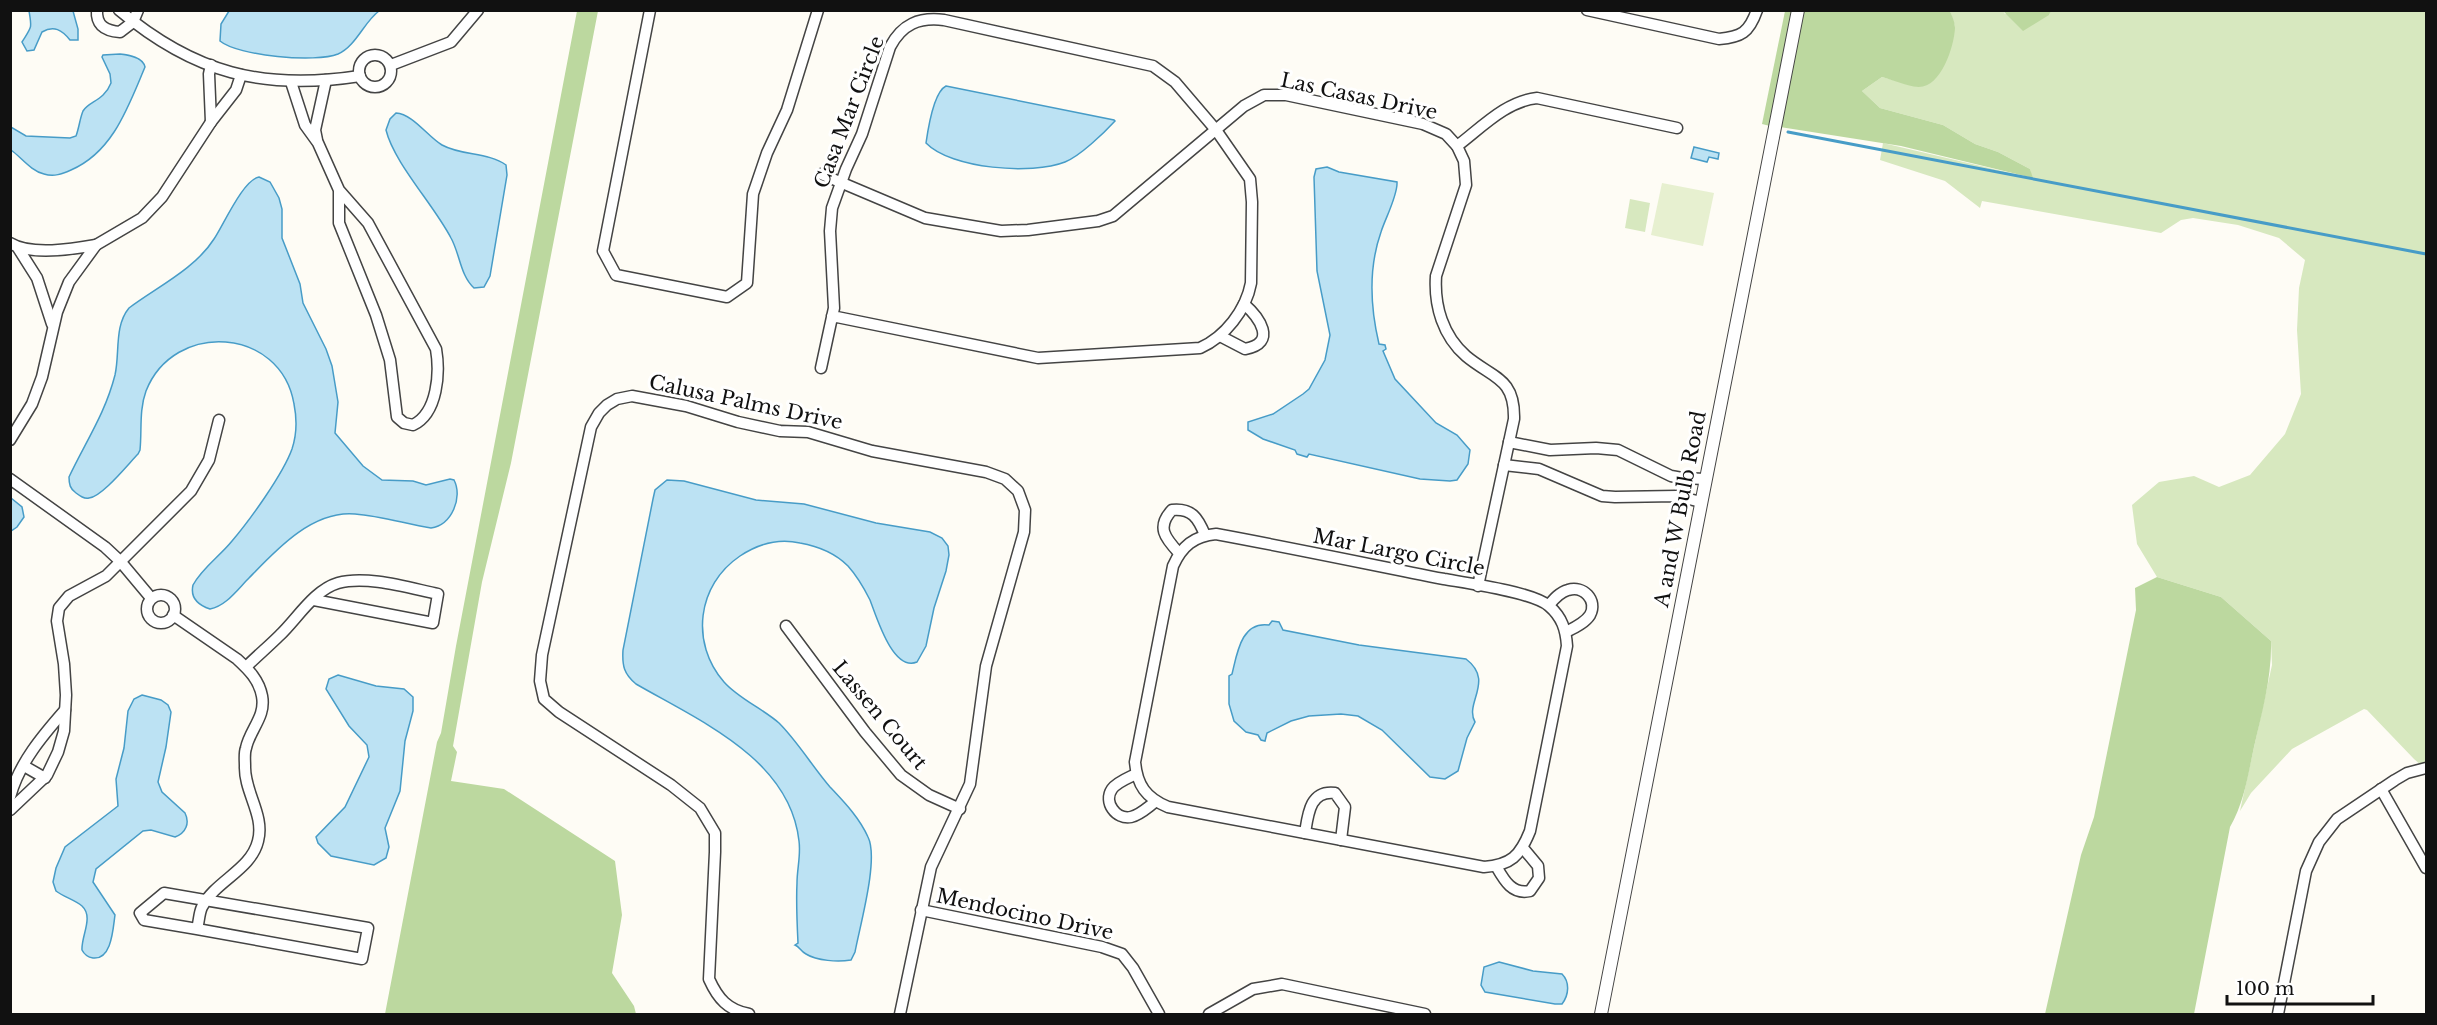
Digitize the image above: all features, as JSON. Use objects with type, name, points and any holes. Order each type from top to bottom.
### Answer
[{"type":"street","points":[[97,10],[97,20],[107,30],[120,32],[133,22],[138,10]]},
{"type":"street","points":[[118,10],[163,43],[211,65],[241,75],[291,82],[360,76]]},
{"type":"street","points":[[391,65],[451,42],[478,10]]},
{"type":"street","points":[[650,10],[603,251],[616,274],[727,297],[747,283],[753,194],[766,153],[787,110],[818,10]]},
{"type":"street","points":[[1587,10],[1719,39],[1738,37],[1751,25],[1756,10]]},
{"type":"street","name":"A and W Bulb Road","points":[[1601,1014],[1798,10]]},
{"type":"street","name":"Casa Mar Circle","points":[[821,368],[834,297],[830,218],[841,183],[862,134],[890,47],[903,28],[923,19],[944,20],[1153,66],[1168,75],[1216,130],[1245,170],[1252,190],[1251,283],[1244,304],[1220,336],[1210,344],[1187,350],[1038,358],[832,316]]},
{"type":"street","points":[[370,55],[383,57],[391,65],[391,76],[383,85],[371,87],[362,81],[360,76],[362,61],[370,55]]},
{"type":"street","points":[[211,65],[209,74],[211,122]]},
{"type":"street","points":[[14,245],[70,249],[96,245],[142,218],[162,197],[211,122],[236,90],[241,75]]},
{"type":"street","points":[[326,80],[315,130],[318,143],[339,190],[368,223],[436,349],[439,367],[431,406],[425,417],[413,425],[404,423],[397,417],[395,390],[387,349],[376,315],[339,223],[339,190]]},
{"type":"street","points":[[291,82],[305,125],[318,143]]},
{"type":"street","name":"Las Casas Drive","points":[[821,174],[925,218],[1001,231],[1028,230],[1098,221],[1120,211],[1254,99],[1264,95],[1275,94],[1423,124],[1446,134],[1457,146]]},
{"type":"street","points":[[1478,586],[1514,418],[1512,396],[1506,385],[1497,376],[1468,358],[1454,342],[1442,322],[1437,301],[1435,288],[1439,264],[1466,184],[1464,161],[1457,146],[1513,105],[1525,99],[1537,98],[1677,128]]},
{"type":"street","points":[[14,245],[37,278],[53,328]]},
{"type":"street","points":[[10,440],[32,404],[42,377],[57,312],[69,282],[96,245]]},
{"type":"street","points":[[1220,336],[1245,349],[1256,346],[1260,341],[1263,331],[1260,320],[1244,304]]},
{"type":"street","name":"Calusa Palms Drive","points":[[749,1014],[727,1007],[715,993],[709,979],[716,852],[715,833],[710,821],[700,808],[680,791],[559,712],[544,699],[540,681],[542,655],[591,427],[599,413],[617,399],[632,396],[687,406],[738,422],[780,431],[808,432],[872,451],[987,472],[1005,479],[1018,491],[1025,510],[1024,532],[986,666],[970,784],[931,867],[900,1014]]},
{"type":"street","points":[[10,810],[45,778],[58,752],[66,709],[64,664],[57,621],[59,608],[69,596],[105,576],[197,483],[212,451],[219,420]]},
{"type":"street","points":[[1509,442],[1550,450],[1596,448],[1618,450],[1671,476],[1705,479]]},
{"type":"street","points":[[1504,465],[1539,469],[1602,495],[1615,497],[1677,496],[1701,502]]},
{"type":"street","points":[[10,479],[89,534],[120,561],[152,598]]},
{"type":"street","points":[[1179,553],[1168,541],[1163,530],[1164,518],[1172,510],[1185,508],[1193,514],[1205,535],[1186,544],[1173,566],[1135,762],[1140,785],[1155,802],[1168,807],[1484,867],[1496,866],[1516,857],[1523,848],[1534,816],[1567,646],[1562,620],[1549,605],[1566,590],[1578,588],[1587,593],[1592,604],[1590,615],[1582,624],[1566,632]]},
{"type":"street","name":"Mar Largo Circle","points":[[1205,535],[1227,536],[1478,586],[1536,599],[1549,605]]},
{"type":"street","points":[[246,667],[324,590],[338,583],[383,583],[438,594],[433,623],[314,600]]},
{"type":"street","points":[[159,595],[171,599],[175,607],[173,615],[166,622],[152,620],[147,611],[152,598],[159,595]]},
{"type":"street","points":[[173,615],[246,667],[258,682],[263,705],[246,747],[245,769],[246,781],[257,812],[258,842],[241,867],[211,893],[201,909],[197,929]]},
{"type":"street","name":"Lassen Court","points":[[786,626],[901,776],[928,795],[960,808]]},
{"type":"street","points":[[10,797],[24,766],[43,734],[66,709]]},
{"type":"street","points":[[24,766],[45,778]]},
{"type":"street","points":[[2278,1014],[2306,871],[2311,856],[2323,836],[2337,819],[2381,789],[2407,773],[2427,768]]},
{"type":"street","points":[[1136,774],[1118,783],[1110,792],[1109,804],[1115,813],[1132,817],[1155,802]]},
{"type":"street","points":[[2381,789],[2427,868]]},
{"type":"street","points":[[1305,833],[1314,798],[1319,794],[1335,793],[1345,807],[1341,840]]},
{"type":"street","points":[[1496,866],[1512,889],[1530,891],[1539,878],[1538,866],[1523,848]]},
{"type":"street","points":[[164,893],[207,899],[368,928],[362,959],[144,920],[140,913],[164,893]]},
{"type":"street","name":"Mendocino Drive","points":[[921,910],[1102,947],[1122,954],[1133,968],[1159,1014]]},
{"type":"street","points":[[1209,1014],[1253,989],[1270,984],[1282,984],[1424,1014]]},
{"type":"green space","points":[[2051,10],[2426,11],[2426,763],[2421,765],[2414,759],[2364,709],[2292,749],[2251,793],[2240,811],[2272,665],[2271,641],[2221,597],[2157,577],[2137,544],[2132,505],[2159,482],[2194,476],[2219,487],[2250,475],[2285,434],[2301,394],[2297,330],[2299,288],[2305,260],[2279,238],[2238,225],[2193,218],[2181,220],[2161,233],[1982,201],[1980,208],[1945,181],[1880,160],[1883,143],[2032,178],[2030,169],[1998,152],[1975,144],[1943,125],[1880,108],[1862,91],[1882,77],[1919,87],[1955,26],[1950,11],[2003,11],[2005,14],[2049,15]]},
{"type":"green space","points":[[577,11],[598,11],[511,463],[482,582],[453,746],[457,752],[451,781],[504,789],[615,861],[622,915],[612,973],[634,1006],[636,1014],[385,1014],[437,742],[441,733]]},
{"type":"green space","points":[[1785,11],[1792,11],[1770,126],[1762,124]]},
{"type":"green space","points":[[1803,11],[1950,11],[1955,26],[1952,45],[1945,65],[1933,81],[1926,86],[1918,87],[1882,77],[1862,91],[1880,108],[1943,125],[1975,144],[1998,152],[2030,169],[2033,178],[1901,146],[1780,127]]},
{"type":"green space","points":[[2003,11],[2051,11],[2049,15],[2023,31]]},
{"type":"green space","points":[[1662,183],[1714,193],[1703,246],[1651,235]]},
{"type":"green space","points":[[1630,199],[1650,203],[1645,232],[1625,228]]},
{"type":"green space","points":[[2157,577],[2221,597],[2271,641],[2270,668],[2263,708],[2245,788],[2230,827],[2194,1014],[2045,1014],[2081,855],[2094,817],[2136,610],[2135,588]]},
{"type":"water","points":[[29,11],[73,11],[78,29],[78,40],[70,40],[61,31],[50,29],[42,32],[34,50],[27,51],[22,42],[30,27]]},
{"type":"water","points":[[229,11],[379,11],[350,45],[338,54],[327,57],[296,58],[259,54],[243,51],[220,41],[221,24]]},
{"type":"water","points":[[120,54],[139,59],[145,67],[117,127],[98,152],[71,170],[51,175],[35,170],[11,150],[11,127],[26,136],[70,138],[76,136],[83,111],[105,94],[111,83],[103,55]]},
{"type":"water","points":[[946,86],[1115,121],[1085,150],[1065,162],[1051,166],[1013,169],[972,164],[938,152],[926,143],[935,103],[938,95]]},
{"type":"water","points":[[396,113],[414,121],[442,145],[491,158],[506,165],[507,175],[490,276],[484,287],[474,288],[469,283],[444,225],[390,143],[386,130],[390,119]]},
{"type":"water","points":[[1694,147],[1719,153],[1718,159],[1709,157],[1707,162],[1691,158]]},
{"type":"water","points":[[1327,167],[1339,172],[1397,182],[1377,246],[1372,274],[1372,302],[1376,330],[1379,344],[1385,345],[1386,349],[1383,351],[1395,379],[1436,423],[1457,435],[1470,450],[1468,464],[1457,480],[1420,479],[1309,454],[1307,457],[1297,454],[1295,450],[1263,439],[1248,430],[1248,422],[1273,414],[1309,389],[1325,360],[1330,335],[1317,271],[1314,177],[1316,169]]},
{"type":"water","points":[[259,177],[270,182],[279,198],[282,209],[282,238],[300,284],[303,303],[332,366],[338,402],[335,433],[363,466],[382,480],[413,481],[426,485],[450,479],[454,480],[457,494],[450,516],[445,522],[431,528],[355,514],[339,514],[309,525],[270,556],[231,597],[221,605],[210,609],[196,600],[192,590],[193,585],[257,509],[274,484],[294,443],[296,415],[294,404],[285,378],[269,360],[249,347],[226,342],[202,344],[179,352],[160,368],[146,391],[142,405],[138,454],[108,486],[89,498],[72,490],[69,477],[101,415],[111,389],[115,375],[119,331],[124,315],[129,308],[175,277],[206,250],[240,194]]},
{"type":"water","points":[[667,480],[684,481],[756,500],[804,504],[876,523],[930,532],[942,538],[948,546],[946,571],[934,608],[926,646],[917,662],[908,663],[893,652],[868,596],[848,566],[832,554],[813,546],[784,541],[768,543],[740,556],[715,582],[707,598],[703,615],[706,650],[713,667],[724,682],[786,730],[823,779],[856,816],[868,837],[871,847],[870,876],[855,952],[851,960],[822,960],[804,953],[795,945],[798,943],[799,841],[792,812],[779,787],[760,765],[738,746],[713,728],[636,684],[625,669],[623,650],[655,490]]},
{"type":"water","points":[[11,498],[22,507],[24,517],[11,531]]},
{"type":"water","points":[[1272,621],[1279,622],[1283,630],[1359,645],[1466,659],[1474,667],[1479,684],[1473,707],[1475,722],[1467,738],[1458,771],[1445,779],[1430,777],[1382,730],[1358,716],[1341,714],[1309,716],[1291,721],[1267,733],[1265,741],[1261,740],[1258,735],[1246,732],[1234,721],[1229,704],[1229,676],[1232,674],[1246,633],[1260,625],[1269,625]]},
{"type":"water","points":[[338,675],[376,686],[404,689],[413,697],[413,711],[405,741],[400,791],[385,828],[389,847],[386,858],[374,865],[331,856],[318,843],[316,837],[345,807],[369,757],[367,745],[349,726],[326,689],[329,679]]},
{"type":"water","points":[[142,695],[161,700],[168,705],[171,712],[158,782],[162,792],[185,813],[187,824],[182,833],[175,837],[151,830],[143,831],[96,869],[93,882],[115,915],[108,949],[99,957],[93,958],[82,950],[87,921],[85,910],[56,891],[53,882],[65,847],[118,806],[116,779],[124,748],[128,711],[134,699]]},
{"type":"water","points":[[1499,962],[1533,971],[1562,974],[1565,977],[1567,993],[1562,1004],[1485,992],[1481,985],[1484,967]]},
{"type":"waterway","points":[[1788,132],[2426,254]]}]
